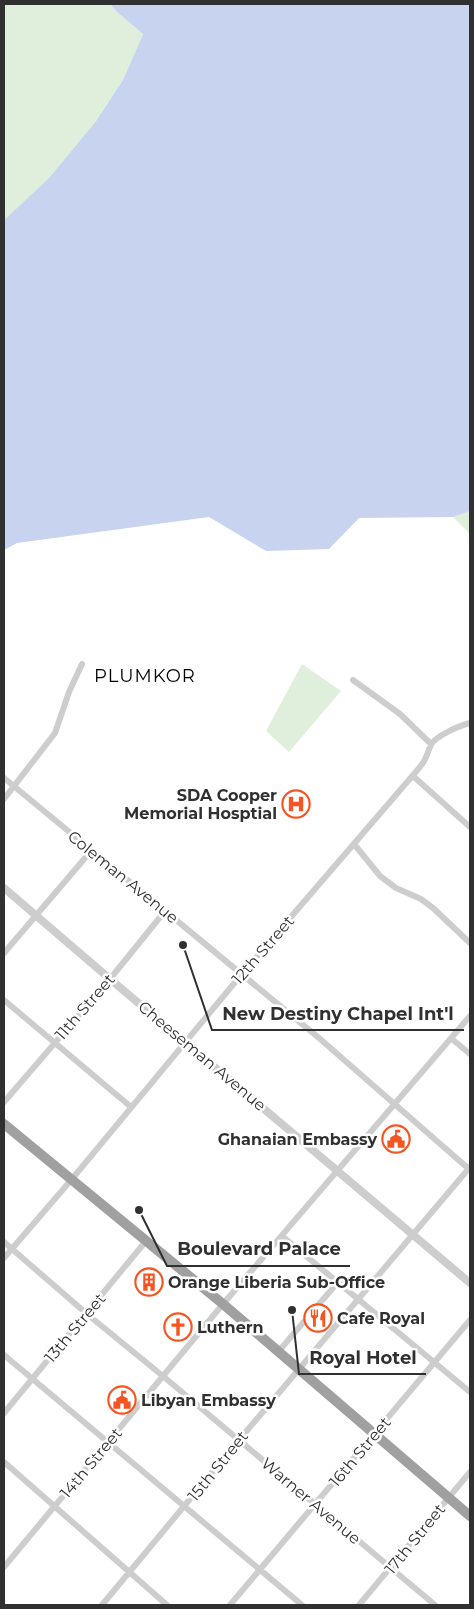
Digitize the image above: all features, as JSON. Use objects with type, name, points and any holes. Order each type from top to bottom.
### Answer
[{"type":"highway","points":[[4,1124],[223,1304],[470,1516]]},
{"type":"street","points":[[4,799],[55,734],[69,692],[82,664]]},
{"type":"street","points":[[353,680],[400,714],[432,744],[440,736],[470,723]]},
{"type":"street","name":"12th Street","points":[[4,1258],[242,975],[428,758],[432,744]]},
{"type":"street","points":[[413,776],[470,827]]},
{"type":"street","name":"Coleman Avenue","points":[[4,778],[242,975],[470,1169]]},
{"type":"street","points":[[354,844],[380,876],[396,888],[421,899],[470,943]]},
{"type":"street","points":[[4,953],[91,851]]},
{"type":"street","name":"Cheeseman Avenue","points":[[4,888],[470,1283]]},
{"type":"street","name":"11th Street","points":[[4,1102],[165,912]]},
{"type":"street","points":[[4,1000],[132,1107]]},
{"type":"street","name":"14th Street","points":[[4,1567],[223,1304],[470,1016]]},
{"type":"street","points":[[452,1038],[470,1054]]},
{"type":"street","name":"15th Street","points":[[102,1605],[238,1440],[470,1169]]},
{"type":"street","points":[[282,1236],[470,1392]]},
{"type":"street","name":"Warner Avenue","points":[[4,1242],[434,1605]]},
{"type":"street","name":"13th Street","points":[[4,1413],[146,1242]]},
{"type":"street","points":[[278,1352],[338,1282]]},
{"type":"street","name":"16th Street","points":[[230,1605],[470,1320]]},
{"type":"street","points":[[4,1356],[302,1605]]},
{"type":"street","points":[[4,1462],[54,1508],[167,1605]]},
{"type":"street","name":"17th Street","points":[[359,1605],[470,1472]]},
{"type":"green space","points":[[4,4],[110,4],[143,34],[123,80],[96,121],[49,178],[4,220]]},
{"type":"green space","points":[[470,511],[470,534],[453,517]]},
{"type":"green space","points":[[302,664],[341,691],[289,752],[266,731]]},
{"type":"water","points":[[110,4],[470,4],[470,511],[453,517],[359,518],[329,549],[266,551],[209,517],[17,543],[4,550],[4,220],[49,178],[96,121],[123,80],[143,34]]},
{"type":"place","name":"SDA Cooper Memorial Hosptial","points":[[296,804]]},
{"type":"place","name":"New Destiny Chapel Int'l","points":[[183,945]]},
{"type":"place","name":"Ghanaian Embassy","points":[[396,1139]]},
{"type":"place","name":"Boulevard Palace","points":[[139,1210]]},
{"type":"place","name":"Orange Liberia Sub-Office","points":[[149,1282]]},
{"type":"place","name":"Royal Hotel","points":[[292,1310]]},
{"type":"place","name":"Cafe Royal","points":[[318,1318]]},
{"type":"place","name":"Luthern","points":[[178,1327]]},
{"type":"place","name":"Libyan Embassy","points":[[122,1400]]},
{"type":"district","name":"PLUMKOR","points":[[145,676]]}]
